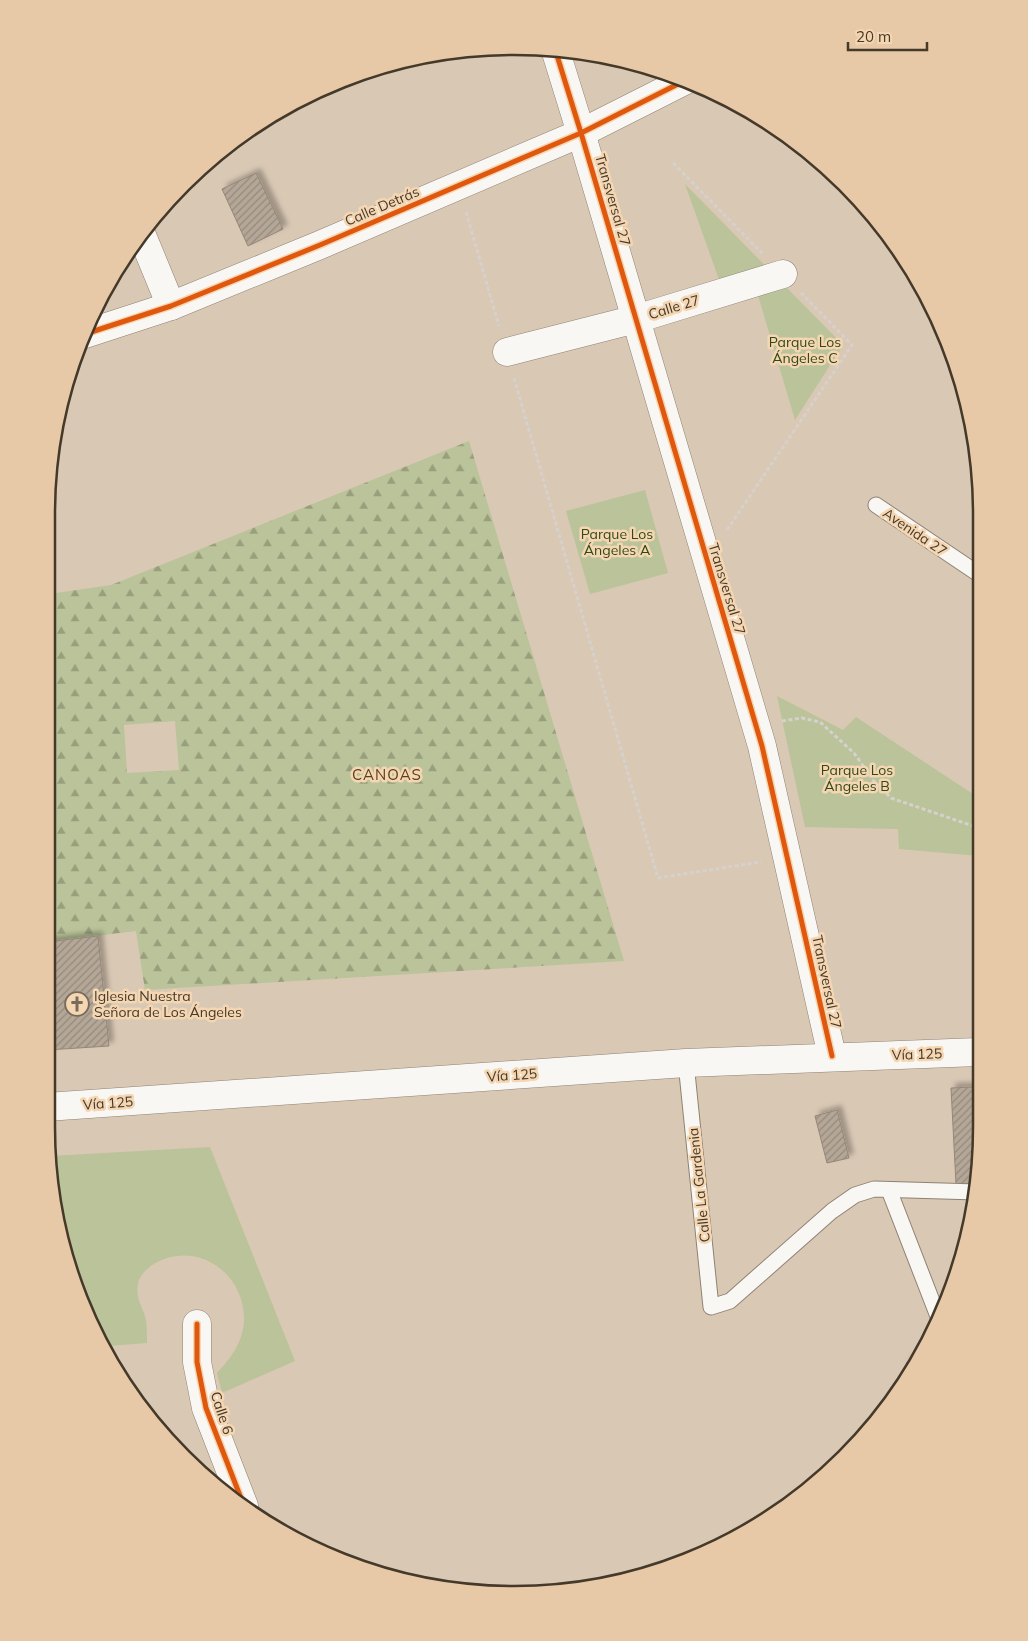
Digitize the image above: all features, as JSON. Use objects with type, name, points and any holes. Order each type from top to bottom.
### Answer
[{"type":"street","points":[[558,57],[582,133]]},
{"type":"street","name":"Calle Detrás","points":[[93,331],[171,306],[320,245],[582,133],[676,84]]},
{"type":"street","name":"Transversal 27","points":[[582,133],[756,724],[788,857],[832,1056]]},
{"type":"street","points":[[145,242],[171,306]]},
{"type":"street","name":"Calle 27","points":[[507,352],[636,319],[783,274]]},
{"type":"street","name":"Vía 125","points":[[55,1106],[686,1063],[973,1052]]},
{"type":"street","name":"Calle 6","points":[[196,1324],[197,1362],[206,1408],[239,1494]]},
{"type":"lane","name":"Avenida 27","points":[[876,505],[973,571]]},
{"type":"lane","name":"Calle La Gardenia","points":[[686,1063],[712,1307],[730,1301],[832,1211],[855,1195],[874,1189],[889,1190]]},
{"type":"lane","points":[[935,1309],[889,1190],[968,1192]]},
{"type":"path","points":[[673,163],[852,345],[707,560]]},
{"type":"path","points":[[458,186],[658,878],[788,857]]},
{"type":"path","points":[[756,724],[802,718],[820,722],[854,753],[873,780],[891,798],[973,826]]},
{"type":"green space","name":"Parque Los Ángeles C","points":[[685,184],[843,345],[795,420],[757,292],[727,302]]},
{"type":"green space","points":[[469,441],[624,961],[145,990],[136,931],[55,941],[55,593],[111,585]],"holes":[[[175,721],[179,770],[127,773],[124,725]]]},
{"type":"green space","name":"Parque Los Ángeles A","points":[[645,490],[668,573],[590,594],[566,511]]},
{"type":"green space","name":"Parque Los Ángeles B","points":[[777,696],[843,730],[856,717],[973,794],[973,855],[899,849],[898,829],[805,827]]},
{"type":"green space","points":[[210,1147],[295,1361],[222,1393],[217,1373],[228,1361],[240,1340],[244,1324],[241,1300],[235,1285],[225,1273],[213,1264],[200,1258],[185,1256],[169,1257],[154,1264],[146,1270],[139,1281],[137,1289],[138,1298],[146,1320],[147,1343],[111,1346],[79,1275],[64,1217],[56,1156]]},
{"type":"building","points":[[256,173],[283,229],[248,246],[222,189]]},
{"type":"building","name":"Iglesia Nuestra Señora de Los Ángeles","points":[[98,936],[109,1046],[55,1049],[55,941]]},
{"type":"building","points":[[973,1087],[972,1157],[969,1184],[956,1184],[951,1088]]},
{"type":"building","points":[[837,1110],[849,1158],[827,1163],[815,1116]]},
{"type":"cycle path","points":[[558,57],[762,746],[832,1056]]},
{"type":"cycle path","points":[[93,331],[171,306],[320,245],[581,133],[677,85]]},
{"type":"cycle path","points":[[197,1324],[197,1362],[206,1408],[239,1494]]},
{"type":"place","name":"Iglesia Nuestra Señora de Los Ángeles","points":[[77,1004]]},
{"type":"district","name":"CANOAS","points":[[387,774]]}]
